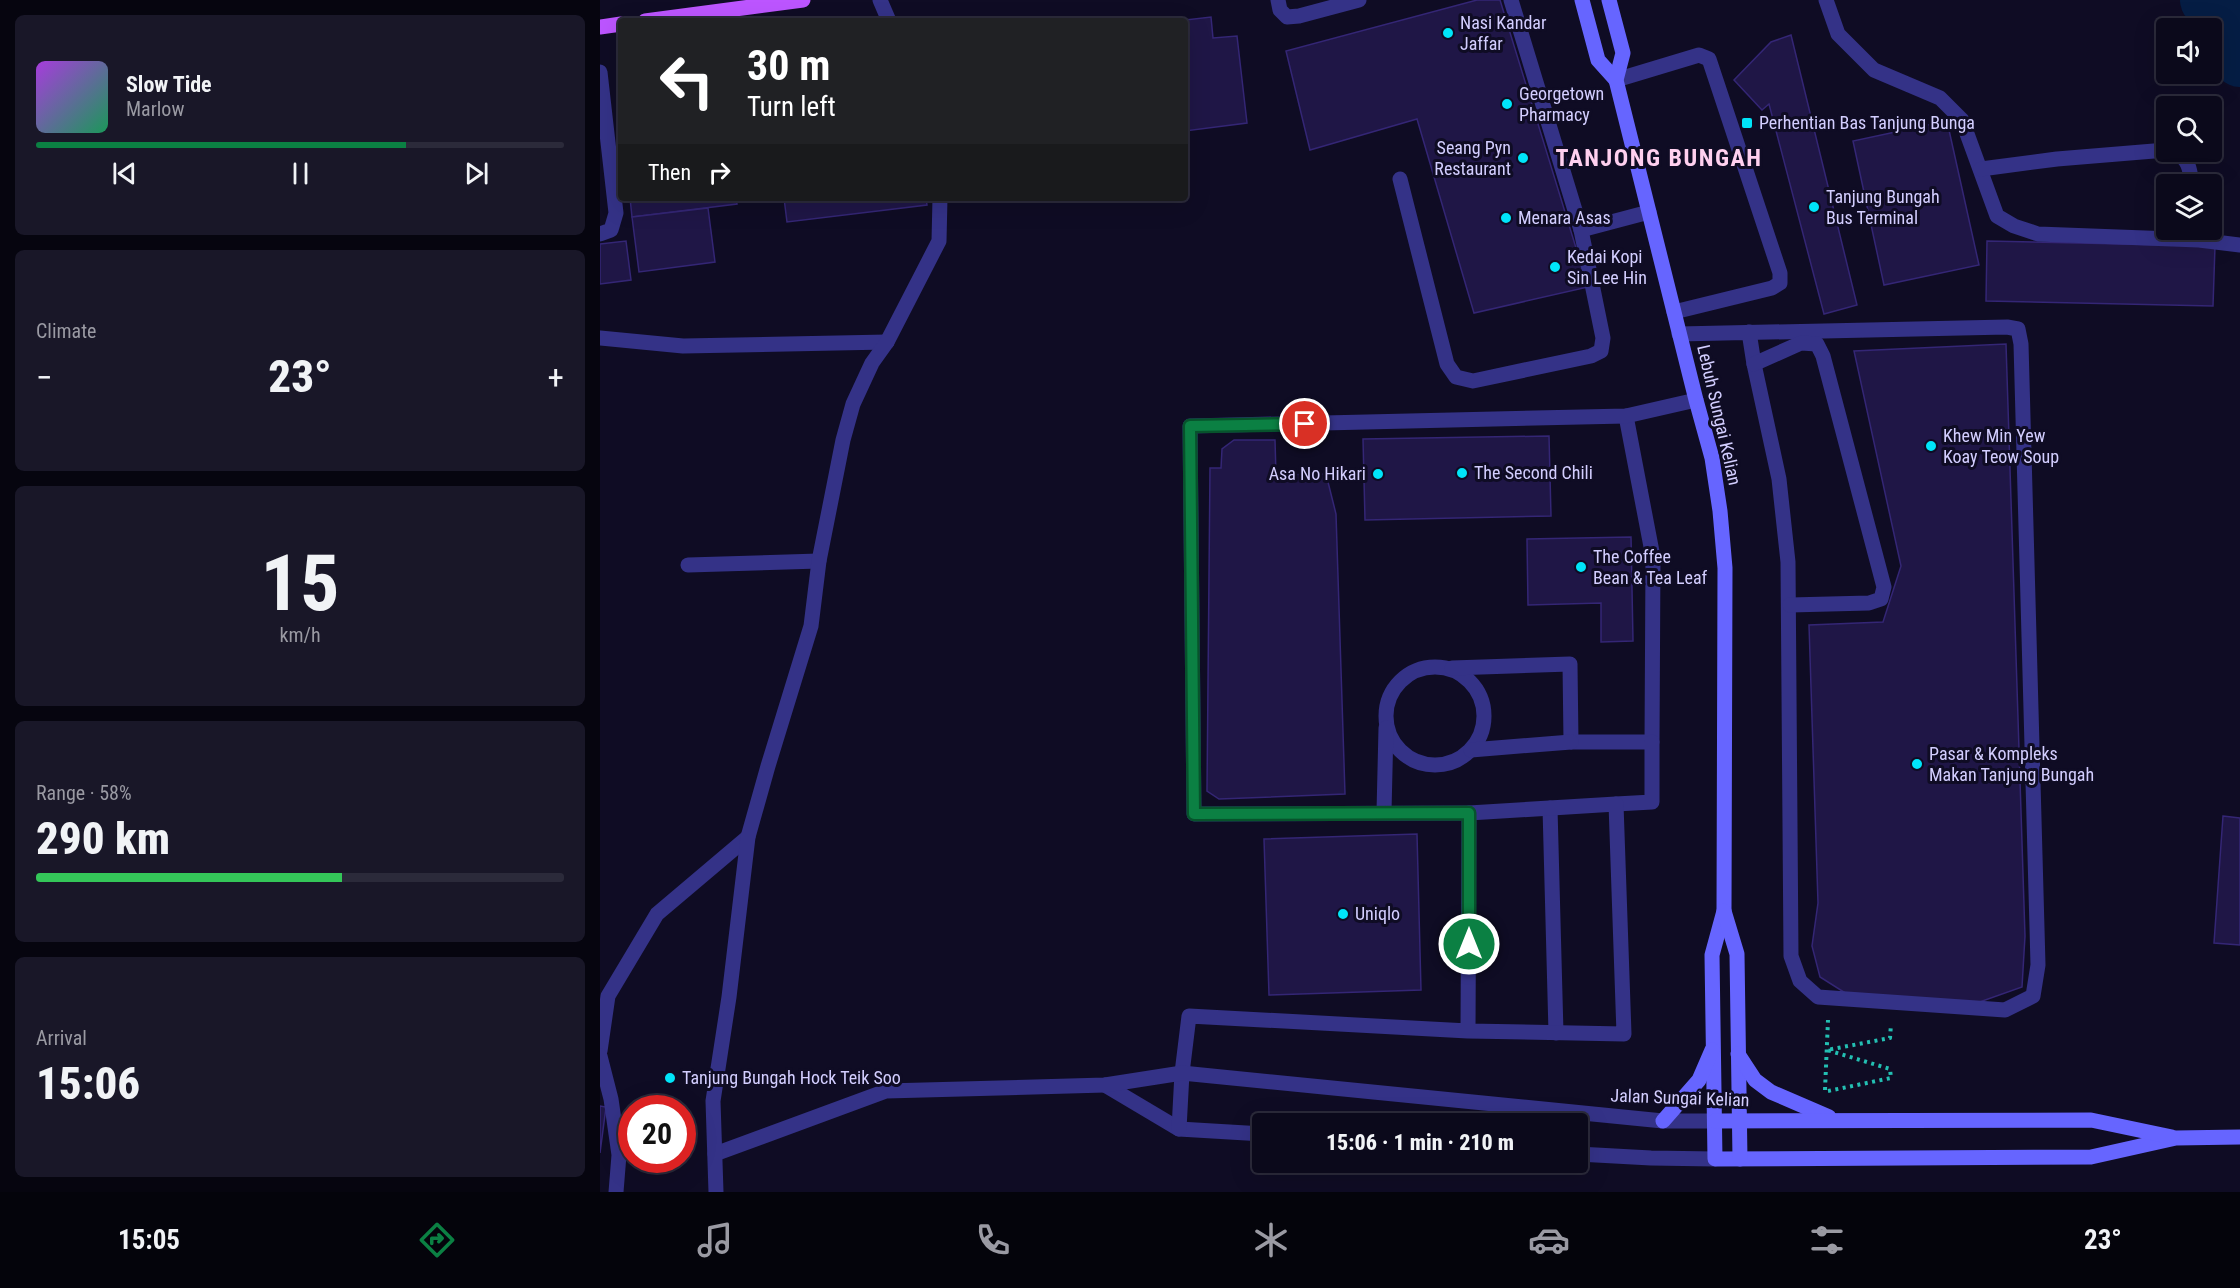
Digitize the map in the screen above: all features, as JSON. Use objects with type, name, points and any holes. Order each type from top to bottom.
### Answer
[{"type":"main road","points":[[668,18],[803,0]]},
{"type":"main road","points":[[600,27],[618,24]]},
{"type":"street","points":[[880,0],[888,18]]},
{"type":"street","points":[[1278,0],[1280,10],[1287,17],[1359,0]]},
{"type":"street","points":[[1400,179],[1447,364],[1456,377],[1473,381],[1591,356],[1601,351],[1604,338],[1581,230],[1511,0]]},
{"type":"street","name":"Lebuh Sungai Kelian","points":[[1582,0],[1598,60],[1616,80],[1679,334],[1713,458],[1725,568],[1724,911]]},
{"type":"street","name":"Lebuh Sungai Kelian","points":[[1609,0],[1623,53],[1616,80]]},
{"type":"street","points":[[1826,0],[1838,34],[1874,70],[1940,98],[1962,120],[1997,216],[2014,226],[2038,234],[2156,235]]},
{"type":"street","points":[[1616,80],[1699,55],[1709,59],[1780,273],[1780,283],[1772,288],[1674,312]]},
{"type":"street","points":[[600,72],[616,213],[611,230],[600,234]]},
{"type":"street","points":[[1981,169],[2057,159],[2156,151]]},
{"type":"street","points":[[716,1192],[713,1101],[729,997],[748,837],[811,626],[819,561],[843,440],[853,404],[872,363],[887,342],[939,241],[940,201]]},
{"type":"street","points":[[1581,230],[1649,212]]},
{"type":"street","points":[[2219,240],[2240,245]]},
{"type":"street","points":[[1679,334],[1749,332],[2007,327],[2018,329],[2021,344],[2038,965],[2033,996],[2005,1010],[1818,998],[1800,981],[1791,956],[1788,562],[1779,479],[1749,332]]},
{"type":"street","points":[[600,338],[682,346],[887,342]]},
{"type":"street","points":[[1754,364],[1801,343],[1816,344],[1822,356],[1884,587],[1881,599],[1869,603],[1790,605]]},
{"type":"street","points":[[1626,416],[1653,557],[1652,802],[1469,813],[1194,814],[1190,426],[1626,416],[1696,400]]},
{"type":"street","points":[[688,565],[819,561]]},
{"type":"street","points":[[1384,812],[1387,704],[1393,689],[1404,677],[1419,669],[1435,666],[1452,669],[1570,664],[1571,742]]},
{"type":"street","points":[[1386,720],[1390,736],[1398,749],[1411,759],[1426,765],[1443,765],[1458,760],[1471,750],[1480,737],[1485,721],[1484,704],[1478,689],[1466,676],[1452,669]]},
{"type":"street","points":[[1471,750],[1571,742],[1652,742]]},
{"type":"street","points":[[1179,1129],[1182,1072],[1189,1016],[1468,1031],[1624,1034],[1616,804]]},
{"type":"street","points":[[1550,808],[1556,1033]]},
{"type":"street","points":[[1468,1031],[1469,813]]},
{"type":"street","points":[[600,1052],[608,996],[657,914],[748,837]]},
{"type":"street","points":[[1715,1159],[1712,955],[1724,911]]},
{"type":"street","points":[[1724,911],[1737,954],[1740,1159]]},
{"type":"street","points":[[1663,1121],[1699,1080],[1714,1045]]},
{"type":"street","points":[[1738,1054],[1755,1080],[1771,1092],[1836,1120]]},
{"type":"street","points":[[600,1056],[605,1098],[619,1155],[616,1192]]},
{"type":"street","name":"Jalan Sungai Kelian","points":[[715,1154],[886,1091],[1105,1085],[1182,1072],[1663,1121],[2091,1120],[2176,1138]]},
{"type":"street","points":[[1105,1085],[1179,1129],[1252,1133]]},
{"type":"street","name":"Jalan Sungai Kelian","points":[[1588,1155],[1715,1159],[2091,1157],[2176,1138],[2240,1137]]},
{"type":"path","points":[[1827,1050],[1890,1069],[1890,1078],[1825,1092],[1829,998]]},
{"type":"path","points":[[1827,1050],[1890,1038],[1893,1002]]},
{"type":"building","name":"Menara Asas","points":[[1477,0],[1500,0],[1588,287],[1474,313],[1417,119],[1310,150],[1286,51]]},
{"type":"building","points":[[1211,17],[1213,38],[1237,36],[1247,123],[1188,131],[1188,20]]},
{"type":"building","name":"Tanjung Bungah Bus Terminal","points":[[1791,35],[1857,305],[1824,314],[1769,104],[1762,110],[1734,80],[1771,42]]},
{"type":"building","points":[[1947,121],[1979,265],[1884,285],[1853,141]]},
{"type":"building","points":[[630,201],[736,201],[737,204],[632,217]]},
{"type":"building","points":[[784,201],[926,201],[927,205],[787,222]]},
{"type":"building","points":[[708,208],[715,262],[639,272],[632,217]]},
{"type":"building","points":[[626,241],[631,280],[600,284],[600,244]]},
{"type":"building","points":[[1987,241],[2215,246],[2213,306],[1986,301]]},
{"type":"building","name":"Pasar & Kompleks Makan Tanjung Bungah","points":[[2006,344],[2025,936],[2022,987],[1974,1004],[1850,996],[1820,977],[1812,946],[1818,903],[1809,625],[1883,622],[1901,566],[1854,351]]},
{"type":"building","points":[[1549,436],[1551,516],[1365,520],[1363,439]]},
{"type":"building","points":[[1234,440],[1275,440],[1276,475],[1326,474],[1336,514],[1345,794],[1219,799],[1207,791],[1210,468],[1221,468],[1222,449]]},
{"type":"building","points":[[1631,537],[1633,641],[1601,642],[1601,603],[1528,605],[1527,539]]},
{"type":"building","points":[[2223,816],[2240,818],[2240,945],[2214,943]]},
{"type":"building","name":"Uniqlo","points":[[1417,834],[1421,990],[1269,995],[1264,839]]},
{"type":"building","points":[[600,1106],[606,1107],[600,1153]]},
{"type":"waterway","points":[[2207,0],[2220,9],[2240,60]]},
{"type":"place","name":"Nasi Kandar Jaffar","points":[[1448,33]]},
{"type":"place","name":"Georgetown Pharmacy","points":[[1507,104]]},
{"type":"place","name":"Perhentian Bas Tanjung Bunga","points":[[1747,123]]},
{"type":"place","name":"Seang Pyn Restaurant","points":[[1523,158]]},
{"type":"place","name":"Tanjung Bungah Bus Terminal","points":[[1814,207]]},
{"type":"place","name":"Menara Asas","points":[[1506,218]]},
{"type":"place","name":"Kedai Kopi Sin Lee Hin","points":[[1555,267]]},
{"type":"place","name":"Khew Min Yew Koay Teow Soup","points":[[1931,446]]},
{"type":"place","name":"The Second Chili","points":[[1462,473]]},
{"type":"place","name":"Asa No Hikari","points":[[1378,474]]},
{"type":"place","name":"The Coffee Bean & Tea Leaf","points":[[1581,567]]},
{"type":"place","name":"Pasar & Kompleks Makan Tanjung Bungah","points":[[1917,764]]},
{"type":"place","name":"Uniqlo","points":[[1343,914]]},
{"type":"place","name":"Tanjung Bungah Hock Teik Soo","points":[[670,1078]]},
{"type":"district","name":"TANJONG BUNGAH","points":[[1659,158]]},
{"type":"route","points":[[1305,424],[1190,426],[1194,814],[1469,813],[1469,944]]}]
